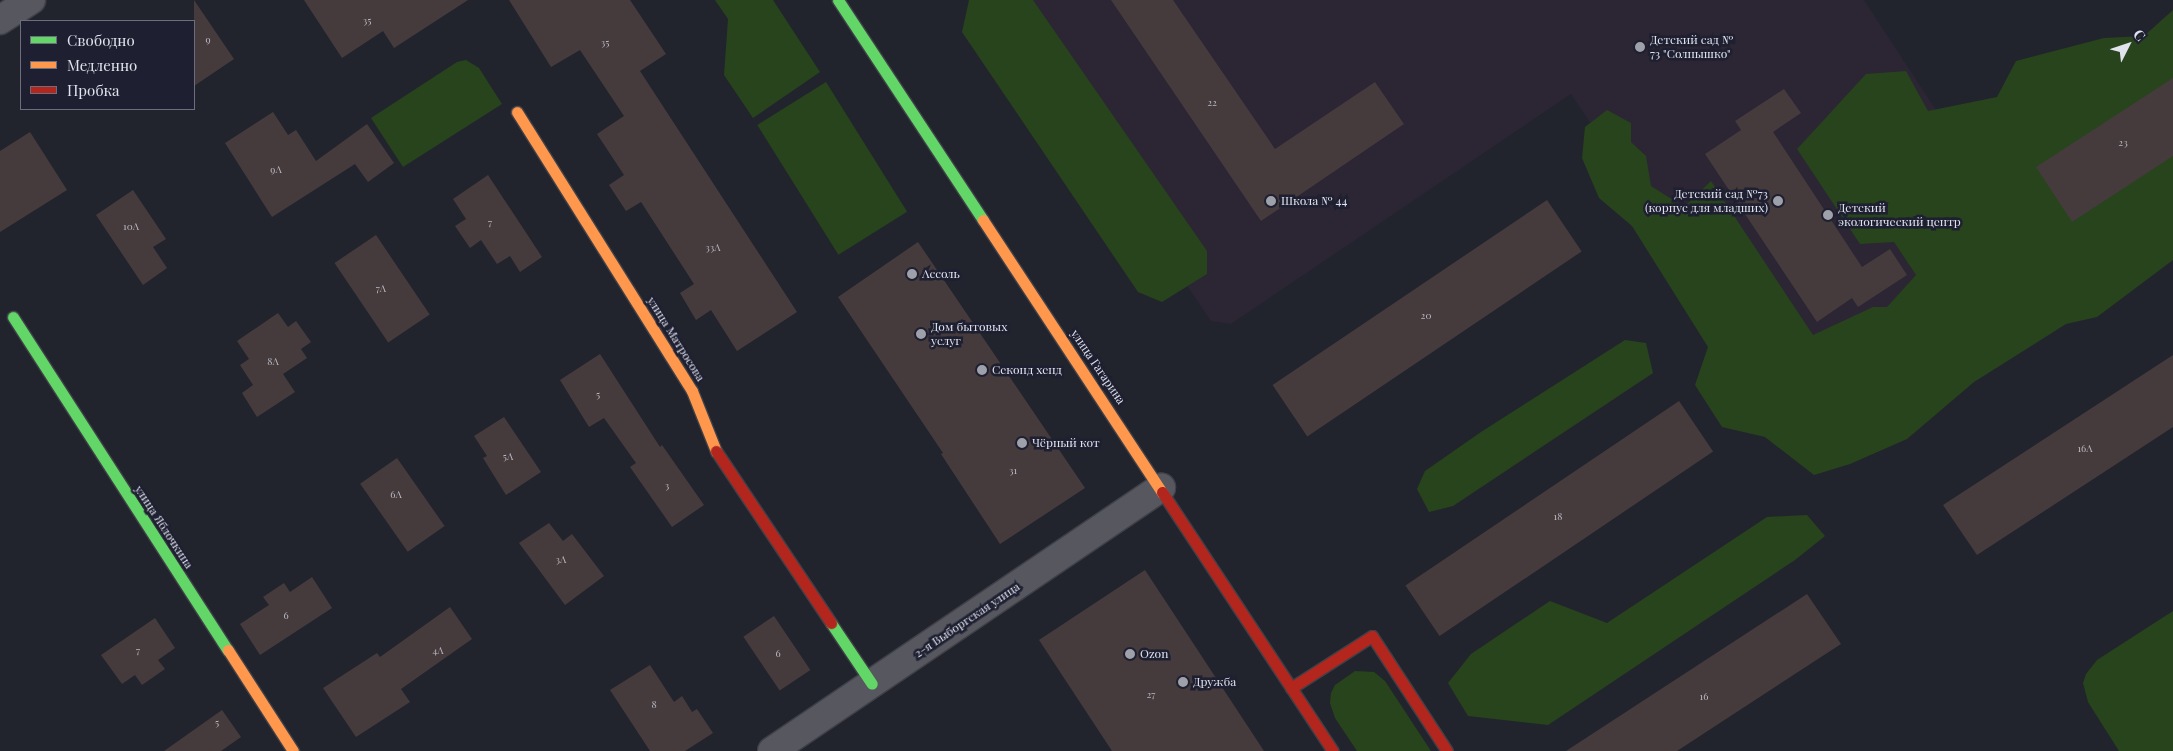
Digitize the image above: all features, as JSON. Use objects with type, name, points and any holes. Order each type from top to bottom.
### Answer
[{"type":"street","points":[[0,20],[31,0]]},
{"type":"street","name":"улица Гагарина","points":[[838,0],[1333,751]]},
{"type":"street","name":"улица Матросова","points":[[517,112],[692,391],[717,453],[872,684]]},
{"type":"street","name":"улица Яблочкина","points":[[13,317],[293,751]]},
{"type":"street","name":"2-я Выборгская улица","points":[[772,751],[1161,488]]},
{"type":"street","points":[[1292,688],[1372,636],[1448,751]]},
{"type":"shaded area","points":[[993,0],[1864,0],[2055,292],[1810,454],[1571,94],[1231,324],[1211,321]]},
{"type":"green space","points":[[715,0],[773,0],[820,72],[753,118],[724,75],[728,19]]},
{"type":"green space","points":[[969,0],[1033,0],[1207,251],[1207,274],[1162,302],[1138,292],[962,32]]},
{"type":"green space","points":[[2173,10],[2173,260],[2097,317],[2066,324],[1974,382],[1907,439],[1850,464],[1814,475],[1765,437],[1722,427],[1695,385],[1708,347],[1632,226],[1599,198],[1582,158],[1585,127],[1607,110],[1631,123],[1631,142],[1646,156],[1651,186],[1684,207],[1711,181],[1813,335],[1873,307],[1887,307],[1916,275],[1894,242],[1860,244],[1797,149],[1866,74],[1906,71],[1928,111],[1997,97],[2016,61],[2104,38],[2144,36]]},
{"type":"green space","points":[[466,60],[479,68],[502,104],[403,167],[371,118],[457,62]]},
{"type":"green space","points":[[826,82],[907,212],[838,255],[757,125]]},
{"type":"green space","points":[[1625,340],[1646,343],[1653,373],[1453,506],[1429,512],[1417,489],[1425,471],[1481,432]]},
{"type":"green space","points":[[1807,515],[1825,536],[1795,560],[1548,725],[1468,716],[1448,683],[1471,654],[1550,601],[1607,623],[1767,517]]},
{"type":"green space","points":[[2173,611],[2173,751],[2119,751],[2088,702],[2083,683],[2086,674],[2097,660]]},
{"type":"green space","points":[[1355,671],[1374,672],[1385,681],[1431,751],[1357,751],[1335,718],[1330,703],[1331,693],[1335,685]]},
{"type":"building","points":[[194,0],[234,59],[195,85],[195,20]]},
{"type":"building","points":[[304,0],[468,0],[394,48],[383,31],[342,58]]},
{"type":"building","points":[[509,0],[630,0],[666,54],[640,71],[797,312],[737,351],[711,310],[696,320],[680,293],[694,284],[641,202],[626,211],[609,185],[624,175],[597,134],[624,116],[580,50],[551,67]]},
{"type":"building","points":[[1111,0],[1173,0],[1275,149],[1375,82],[1404,124],[1261,221]]},
{"type":"building","points":[[2173,78],[2173,156],[2072,222],[2036,167]]},
{"type":"building","name":"Детский сад №73 (корпус для младших)","points":[[1784,89],[1801,113],[1773,132],[1862,267],[1890,249],[1907,275],[1858,307],[1852,298],[1817,322],[1705,154],[1741,130],[1735,121]]},
{"type":"building","points":[[273,112],[288,135],[296,130],[316,161],[367,124],[394,163],[368,182],[355,164],[272,217],[225,143]]},
{"type":"building","points":[[30,132],[67,190],[0,232],[0,151]]},
{"type":"building","points":[[488,175],[542,257],[520,272],[510,256],[497,264],[481,240],[470,248],[455,226],[466,219],[453,199]]},
{"type":"building","points":[[133,190],[166,239],[153,247],[167,268],[143,285],[96,215]]},
{"type":"building","points":[[1547,200],[1582,251],[1307,436],[1273,385]]},
{"type":"building","points":[[376,235],[430,315],[388,343],[335,263]]},
{"type":"building","points":[[918,242],[1085,488],[1000,544],[941,454],[943,453],[838,297]]},
{"type":"building","points":[[278,313],[288,327],[296,321],[311,342],[301,349],[307,358],[283,374],[295,392],[257,417],[242,393],[253,385],[240,365],[249,359],[237,341]]},
{"type":"building","points":[[600,354],[660,447],[662,445],[704,505],[672,527],[630,467],[636,463],[604,418],[589,427],[560,380]]},
{"type":"building","points":[[2173,355],[2173,427],[1977,555],[1943,505]]},
{"type":"building","points":[[1679,401],[1713,452],[1440,636],[1405,586]]},
{"type":"building","points":[[504,417],[541,472],[506,495],[483,458],[487,456],[474,436]]},
{"type":"building","points":[[397,458],[445,526],[408,552],[360,484]]},
{"type":"building","points":[[549,523],[563,541],[572,534],[604,576],[565,605],[519,543]]},
{"type":"building","points":[[1145,570],[1264,751],[1112,751],[1039,640]]},
{"type":"building","points":[[312,577],[332,608],[260,655],[240,624],[269,605],[263,597],[284,583],[290,592]]},
{"type":"building","points":[[1807,594],[1841,644],[1677,751],[1566,751]]},
{"type":"building","points":[[450,607],[472,639],[401,689],[410,702],[356,737],[323,688],[377,653],[380,657]]},
{"type":"building","points":[[774,616],[810,670],[780,691],[743,637]]},
{"type":"building","points":[[155,618],[175,648],[158,660],[165,669],[142,685],[135,675],[122,684],[101,655]]},
{"type":"building","points":[[650,665],[674,702],[682,696],[692,712],[697,709],[713,733],[685,751],[650,751],[610,690]]},
{"type":"building","points":[[222,710],[241,737],[221,751],[164,751]]},
{"type":"traffic: fast","points":[[838,0],[983,220]]},
{"type":"traffic: fast","points":[[13,317],[228,650]]},
{"type":"traffic: fast","points":[[831,623],[872,684]]},
{"type":"traffic: slow","points":[[517,112],[692,391],[716,451]]},
{"type":"traffic: slow","points":[[983,220],[1162,492]]},
{"type":"traffic: slow","points":[[228,650],[293,751]]},
{"type":"traffic: jam","points":[[716,451],[831,623]]},
{"type":"traffic: jam","points":[[1162,492],[1333,751]]},
{"type":"traffic: jam","points":[[1291,688],[1372,636],[1447,751]]},
{"type":"place","name":"Детский сад № 73 \"Солнышко\"","points":[[1640,47]]},
{"type":"place","name":"Школа № 44","points":[[1271,201]]},
{"type":"place","name":"Детский сад №73 (корпус для младших)","points":[[1778,201]]},
{"type":"place","name":"Детский экологический центр","points":[[1828,215]]},
{"type":"place","name":"Ассоль","points":[[912,274]]},
{"type":"place","name":"Дом бытовых услуг","points":[[921,334]]},
{"type":"place","name":"Секонд хенд","points":[[982,370]]},
{"type":"place","name":"Чёрный кот","points":[[1022,443]]},
{"type":"place","name":"Ozon","points":[[1130,654]]},
{"type":"place","name":"Дружба","points":[[1183,682]]}]
